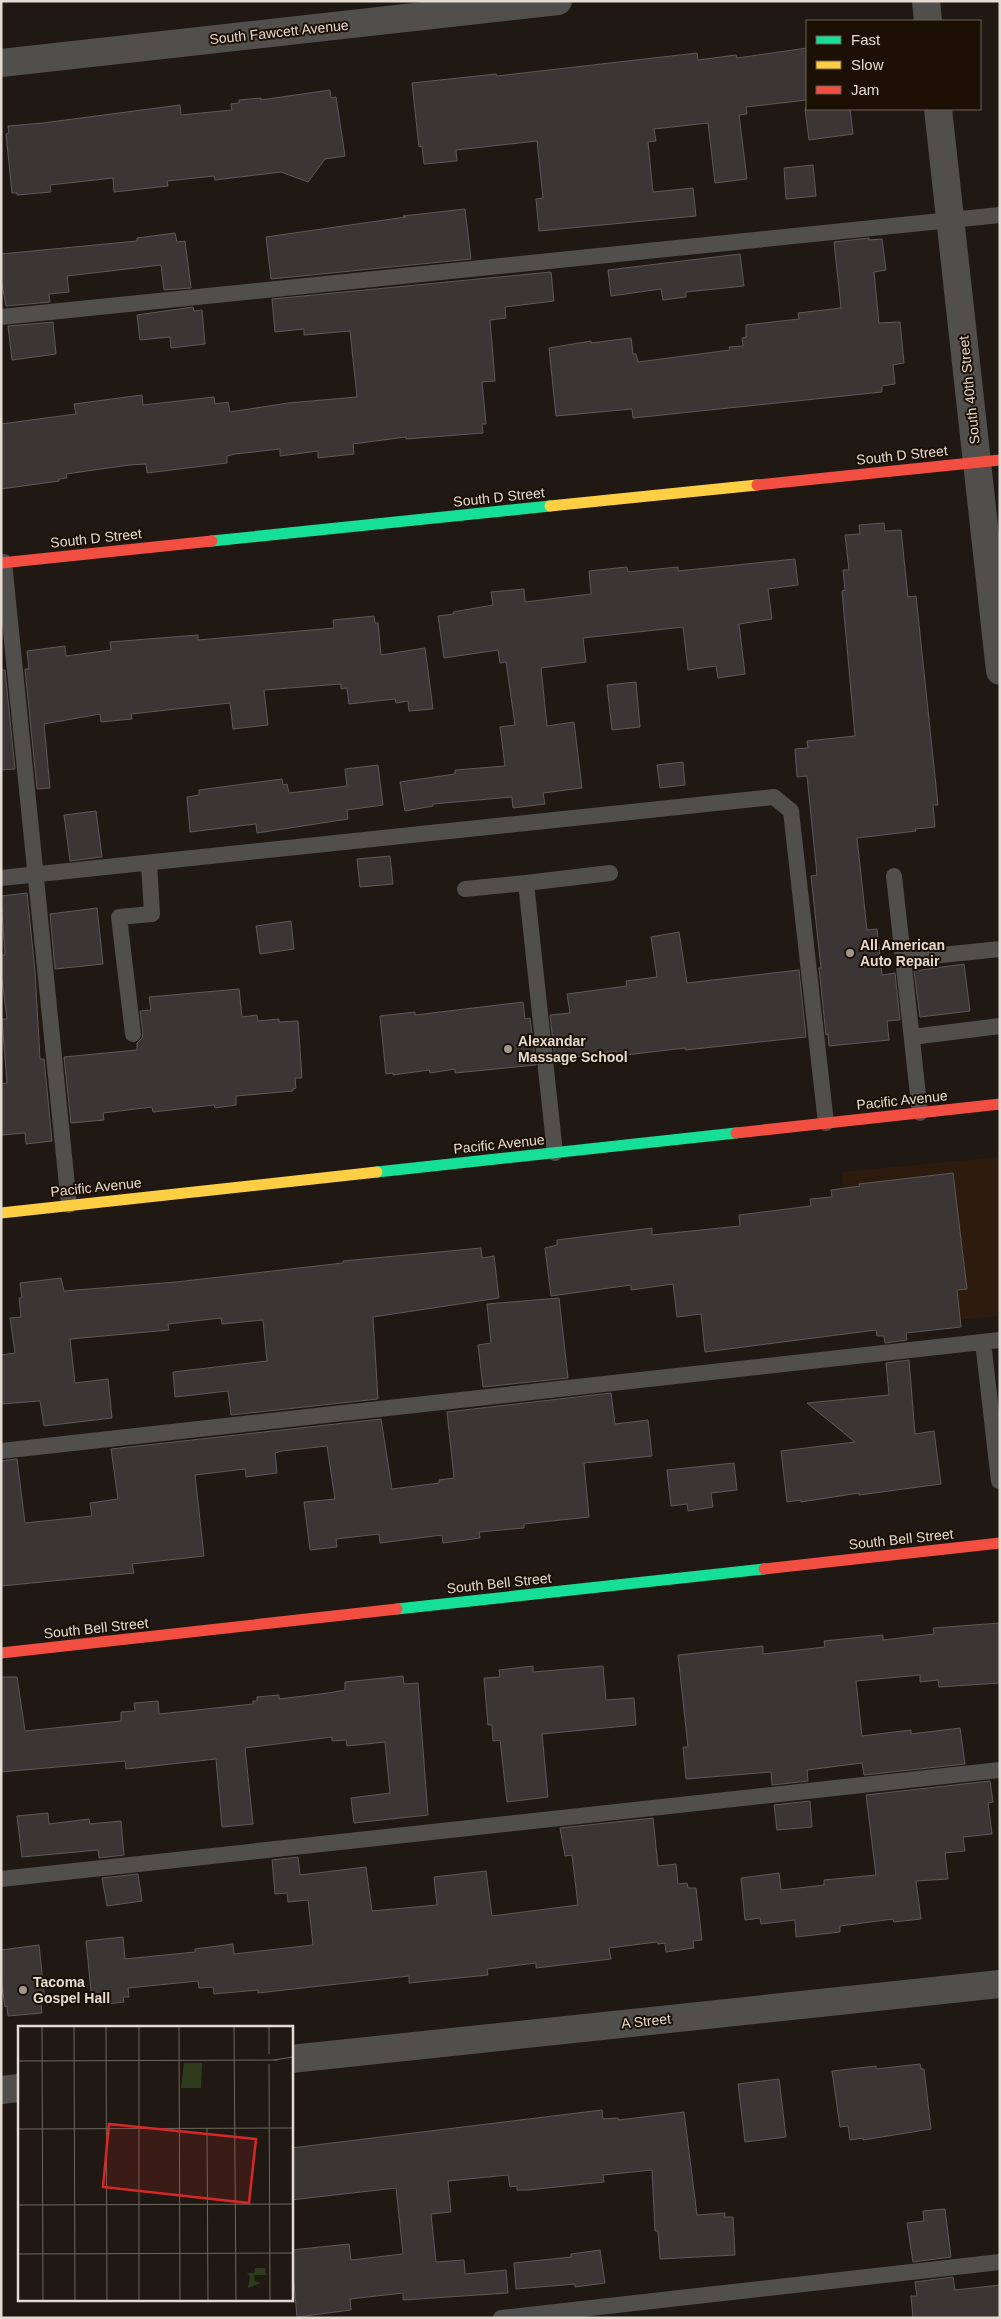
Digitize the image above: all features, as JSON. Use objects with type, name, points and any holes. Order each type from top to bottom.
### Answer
[{"type":"street","name":"South Fawcett Avenue","points":[[1,63],[558,1]]},
{"type":"street","points":[[926,1],[928,20]]},
{"type":"street","name":"South 40th Street","points":[[938,110],[950,220],[988,462],[1000,671]]},
{"type":"street","name":"South D Street","points":[[3,562],[988,462]]},
{"type":"street","name":"Pacific Avenue","points":[[1,1213],[1000,1104]]},
{"type":"street","name":"South Bell Street","points":[[1,1653],[1000,1543]]},
{"type":"street","name":"A Street","points":[[292,2059],[1000,1984]]},
{"type":"street","points":[[1,2090],[18,2088]]},
{"type":"lane","points":[[1,316],[1000,215]]},
{"type":"lane","points":[[3,562],[69,1206]]},
{"type":"lane","points":[[1,878],[774,797],[791,810],[826,1123]]},
{"type":"lane","points":[[133,1034],[119,917],[152,914],[149,862]]},
{"type":"lane","points":[[465,889],[526,884],[610,873]]},
{"type":"lane","points":[[894,876],[920,1113]]},
{"type":"lane","points":[[526,884],[555,1153]]},
{"type":"lane","points":[[903,959],[1000,948]]},
{"type":"lane","points":[[912,1037],[1000,1026]]},
{"type":"lane","points":[[1,1451],[992,1341],[1000,1481]]},
{"type":"lane","points":[[1,1879],[1000,1770]]},
{"type":"lane","points":[[501,2318],[1000,2262]]},
{"type":"shaded area","points":[[1000,1157],[1000,1316],[856,1329],[842,1172]]},
{"type":"building","points":[[806,48],[806,100],[746,107],[747,114],[739,115],[747,179],[715,183],[708,123],[654,129],[656,141],[648,142],[653,192],[693,188],[696,216],[539,231],[536,199],[543,198],[537,141],[456,150],[457,161],[424,164],[422,146],[419,147],[412,83],[496,74],[497,76],[697,53],[698,60],[736,55],[737,58]]},
{"type":"building","points":[[330,90],[331,98],[336,97],[345,156],[325,159],[308,182],[281,172],[215,180],[214,176],[167,181],[168,186],[114,192],[113,178],[50,185],[51,192],[17,195],[17,193],[12,193],[6,134],[9,133],[8,126],[180,105],[181,115],[232,110],[231,104],[239,103],[239,100],[261,98],[261,100]]},
{"type":"building","points":[[805,109],[850,110],[853,134],[809,140]]},
{"type":"building","points":[[813,165],[816,196],[786,199],[784,168]]},
{"type":"building","points":[[465,209],[471,259],[271,279],[266,237],[406,217],[403,216]]},
{"type":"building","points":[[175,233],[177,242],[185,241],[191,288],[164,290],[161,265],[67,276],[69,292],[49,294],[50,302],[6,306],[1,279],[1,254],[137,241],[137,238]]},
{"type":"building","points":[[869,238],[869,240],[882,239],[886,270],[874,272],[879,323],[900,322],[904,363],[893,365],[895,384],[882,386],[882,392],[633,418],[632,409],[556,416],[549,348],[591,341],[591,343],[631,338],[633,354],[636,354],[638,362],[730,350],[729,347],[743,346],[742,338],[746,337],[746,325],[799,319],[798,313],[841,308],[834,242]]},
{"type":"building","points":[[740,254],[744,286],[686,292],[686,297],[663,300],[661,289],[611,296],[608,270]]},
{"type":"building","points":[[551,272],[554,301],[505,307],[506,318],[490,320],[495,381],[482,382],[486,424],[482,424],[483,433],[406,439],[406,437],[353,444],[354,454],[318,458],[318,451],[280,456],[280,449],[227,456],[227,463],[147,473],[146,464],[129,465],[66,474],[67,478],[59,479],[59,481],[1,489],[1,424],[76,414],[74,404],[142,395],[143,405],[214,397],[215,404],[228,402],[230,412],[288,403],[357,397],[350,331],[304,335],[304,329],[275,332],[272,299]]},
{"type":"building","points":[[193,307],[194,311],[202,310],[205,344],[171,348],[170,337],[140,340],[137,315]]},
{"type":"building","points":[[53,322],[56,354],[12,360],[8,326]]},
{"type":"building","points":[[884,523],[885,531],[901,530],[908,597],[916,596],[938,805],[933,805],[935,827],[857,838],[867,930],[877,929],[882,975],[895,973],[900,1020],[887,1021],[889,1040],[829,1046],[828,1034],[826,1035],[811,876],[817,875],[807,776],[797,777],[795,749],[808,748],[807,741],[855,736],[842,591],[845,590],[843,570],[849,570],[845,535],[860,534],[859,525]]},
{"type":"building","points":[[795,559],[798,585],[768,589],[772,619],[739,624],[745,674],[718,678],[716,666],[688,670],[683,627],[583,638],[586,662],[541,668],[547,726],[574,722],[582,788],[543,793],[545,804],[513,808],[512,797],[433,804],[433,806],[405,811],[400,782],[455,774],[455,770],[505,766],[500,727],[515,725],[506,662],[500,663],[498,650],[444,658],[438,616],[493,605],[491,592],[524,589],[525,602],[591,594],[589,571],[627,567],[628,572],[678,567],[678,571]]},
{"type":"building","points":[[374,616],[375,623],[378,623],[381,655],[425,648],[433,709],[409,711],[408,701],[396,703],[395,699],[349,704],[347,688],[341,689],[341,684],[264,690],[268,725],[233,729],[230,703],[131,714],[132,719],[101,722],[100,714],[44,724],[50,788],[37,789],[25,669],[29,669],[27,651],[65,646],[66,656],[111,650],[110,642],[198,635],[198,640],[334,628],[333,620]]},
{"type":"building","points":[[1,670],[5,670],[15,769],[1,770]]},
{"type":"building","points":[[636,682],[640,727],[612,730],[607,685]]},
{"type":"building","points":[[683,762],[685,785],[660,788],[657,765]]},
{"type":"building","points":[[378,765],[383,805],[347,810],[348,819],[257,833],[256,824],[190,832],[187,797],[199,795],[199,790],[282,779],[283,785],[287,784],[289,793],[347,786],[345,769]]},
{"type":"building","points":[[96,811],[102,857],[70,861],[64,815]]},
{"type":"building","points":[[390,856],[393,884],[360,887],[357,859]]},
{"type":"building","points":[[27,893],[35,971],[40,1059],[44,1059],[52,1141],[26,1144],[25,1133],[1,1135],[1,1084],[7,1083],[2,1019],[7,1019],[1,972],[1,955],[5,955],[1,896]]},
{"type":"building","points":[[97,908],[103,964],[55,969],[50,914]]},
{"type":"building","points":[[291,921],[294,949],[260,954],[256,926]]},
{"type":"building","points":[[679,932],[687,983],[799,970],[806,1037],[617,1056],[616,1051],[555,1060],[550,1015],[570,1013],[567,994],[627,986],[626,981],[657,977],[651,937]]},
{"type":"building","points":[[964,964],[970,1011],[920,1017],[914,971]]},
{"type":"building","points":[[239,989],[242,1017],[257,1015],[258,1021],[279,1019],[279,1022],[298,1021],[302,1078],[295,1078],[296,1088],[293,1091],[236,1096],[236,1105],[215,1108],[214,1105],[153,1112],[152,1107],[103,1113],[104,1120],[71,1123],[64,1057],[137,1050],[137,1043],[142,1038],[143,1033],[140,1011],[151,1010],[149,997]]},
{"type":"building","points":[[523,1002],[525,1019],[530,1018],[536,1065],[455,1073],[455,1069],[430,1073],[429,1070],[393,1075],[393,1073],[386,1074],[380,1016],[415,1012],[415,1015]]},
{"type":"building","points":[[953,1173],[967,1289],[957,1290],[961,1327],[906,1333],[907,1340],[885,1343],[884,1336],[877,1336],[876,1330],[705,1352],[701,1314],[677,1317],[673,1284],[631,1290],[631,1285],[551,1296],[545,1248],[557,1245],[557,1240],[652,1228],[652,1235],[740,1226],[739,1215],[811,1206],[810,1199],[832,1197],[831,1190],[860,1186],[859,1184]]},
{"type":"building","points":[[481,1248],[482,1258],[494,1256],[499,1298],[373,1317],[378,1399],[231,1415],[228,1391],[175,1397],[173,1372],[267,1361],[263,1320],[222,1324],[221,1318],[168,1324],[169,1330],[70,1339],[75,1383],[108,1379],[112,1418],[44,1426],[40,1401],[1,1404],[1,1355],[15,1353],[10,1318],[21,1317],[19,1298],[22,1298],[20,1283],[61,1278],[64,1291],[176,1282],[343,1263],[343,1261]]},
{"type":"building","points":[[559,1298],[568,1378],[483,1387],[478,1345],[491,1343],[487,1304]]},
{"type":"building","points":[[909,1360],[915,1434],[934,1431],[941,1484],[859,1495],[859,1493],[801,1502],[801,1500],[787,1502],[781,1451],[855,1442],[807,1403],[889,1395],[886,1363]]},
{"type":"building","points":[[611,1393],[615,1424],[648,1420],[652,1456],[584,1463],[589,1517],[524,1524],[524,1528],[479,1532],[480,1538],[443,1543],[442,1535],[380,1543],[379,1534],[336,1539],[337,1547],[310,1550],[304,1502],[335,1499],[327,1446],[282,1451],[275,1453],[277,1473],[246,1477],[245,1469],[195,1475],[204,1556],[132,1564],[134,1573],[1,1586],[1,1461],[17,1459],[25,1523],[92,1516],[90,1503],[118,1499],[111,1449],[381,1419],[392,1489],[439,1483],[439,1480],[454,1478],[447,1412]]},
{"type":"building","points":[[734,1463],[737,1490],[711,1493],[713,1507],[688,1511],[687,1504],[671,1506],[667,1470]]},
{"type":"building","points":[[1000,1623],[1000,1683],[939,1687],[938,1680],[920,1682],[920,1675],[856,1681],[862,1736],[911,1730],[911,1734],[960,1728],[965,1764],[864,1775],[862,1763],[807,1770],[808,1781],[772,1785],[771,1772],[686,1779],[683,1747],[688,1747],[678,1655],[763,1646],[763,1654],[825,1647],[824,1641],[883,1635],[883,1640],[934,1634],[933,1628]]},
{"type":"building","points":[[533,1666],[533,1672],[603,1666],[606,1700],[634,1698],[636,1725],[542,1734],[548,1797],[507,1802],[500,1740],[493,1741],[492,1725],[488,1725],[484,1678],[500,1677],[499,1670]]},
{"type":"building","points":[[403,1676],[404,1684],[418,1683],[428,1815],[354,1823],[351,1798],[390,1793],[385,1742],[347,1746],[346,1740],[332,1741],[332,1737],[245,1748],[253,1824],[222,1827],[216,1759],[126,1769],[125,1761],[1,1772],[1,1677],[17,1677],[25,1731],[121,1721],[121,1712],[135,1711],[134,1703],[158,1701],[159,1714],[253,1704],[253,1701],[257,1701],[257,1697],[279,1695],[279,1699],[328,1693],[345,1690],[345,1682]]},
{"type":"building","points":[[990,1781],[993,1802],[988,1803],[992,1834],[963,1837],[965,1851],[945,1853],[948,1879],[916,1881],[921,1919],[894,1922],[893,1919],[840,1926],[840,1932],[796,1937],[795,1920],[761,1924],[760,1918],[745,1920],[741,1878],[779,1873],[781,1890],[824,1885],[824,1880],[876,1875],[866,1795]]},
{"type":"building","points":[[810,1801],[812,1827],[777,1830],[774,1805]]},
{"type":"building","points":[[48,1813],[49,1824],[89,1819],[90,1824],[121,1821],[124,1855],[99,1858],[98,1850],[22,1857],[17,1816]]},
{"type":"building","points":[[653,1818],[658,1866],[676,1864],[678,1884],[687,1883],[688,1888],[696,1888],[702,1940],[693,1941],[694,1948],[666,1952],[665,1943],[658,1944],[657,1942],[609,1948],[611,1959],[536,1968],[536,1963],[487,1969],[488,1975],[409,1983],[409,1976],[258,1993],[258,1990],[214,1994],[213,1987],[199,1988],[198,1981],[128,1988],[129,1997],[123,1997],[124,2002],[99,2005],[99,2000],[92,2001],[86,1941],[123,1937],[125,1959],[195,1952],[195,1949],[233,1944],[234,1954],[313,1945],[308,1900],[288,1902],[287,1893],[275,1894],[272,1860],[298,1857],[300,1875],[366,1867],[372,1911],[437,1905],[434,1877],[486,1871],[492,1916],[578,1905],[572,1855],[565,1856],[560,1828]]},
{"type":"building","points":[[138,1874],[142,1901],[107,1906],[102,1878]]},
{"type":"building","name":"Tacoma Gospel Hall","points":[[39,1945],[45,2002],[41,2003],[42,2013],[8,2016],[1,1978],[1,1950]]},
{"type":"building","points":[[920,2064],[921,2069],[924,2069],[931,2129],[863,2140],[863,2138],[850,2140],[848,2126],[840,2127],[832,2071]]},
{"type":"building","points":[[779,2079],[786,2137],[745,2142],[738,2084]]},
{"type":"building","points":[[602,2110],[603,2119],[618,2118],[619,2120],[684,2112],[697,2215],[725,2213],[724,2217],[733,2217],[735,2255],[660,2259],[658,2231],[655,2231],[652,2170],[603,2175],[604,2182],[528,2190],[517,2190],[517,2186],[510,2187],[508,2175],[448,2181],[451,2212],[431,2214],[436,2262],[464,2260],[465,2274],[506,2270],[508,2293],[403,2300],[403,2293],[350,2299],[351,2310],[297,2317],[292,2250],[349,2244],[351,2260],[403,2254],[396,2188],[292,2200],[292,2148]]},
{"type":"building","points":[[945,2209],[951,2257],[913,2262],[907,2223],[924,2221],[923,2211]]},
{"type":"building","points":[[600,2250],[605,2283],[575,2287],[575,2284],[516,2289],[514,2263],[571,2257],[571,2254]]},
{"type":"building","points":[[953,2277],[955,2290],[1000,2285],[1000,2318],[913,2318],[911,2296],[917,2296],[915,2282]]},
{"type":"traffic: fast","points":[[212,541],[550,506]]},
{"type":"traffic: fast","points":[[377,1172],[736,1133]]},
{"type":"traffic: fast","points":[[397,1609],[764,1569]]},
{"type":"traffic: slow","points":[[550,506],[757,485]]},
{"type":"traffic: slow","points":[[1,1213],[377,1172]]},
{"type":"traffic: jam","points":[[757,485],[1000,460]]},
{"type":"traffic: jam","points":[[1,563],[212,541]]},
{"type":"traffic: jam","points":[[736,1133],[1000,1104]]},
{"type":"traffic: jam","points":[[764,1569],[1000,1543]]},
{"type":"traffic: jam","points":[[1,1653],[397,1609]]},
{"type":"place","name":"All American Auto Repair","points":[[850,953]]},
{"type":"place","name":"Alexandar Massage School","points":[[508,1049]]},
{"type":"place","name":"Tacoma Gospel Hall","points":[[23,1990]]}]
